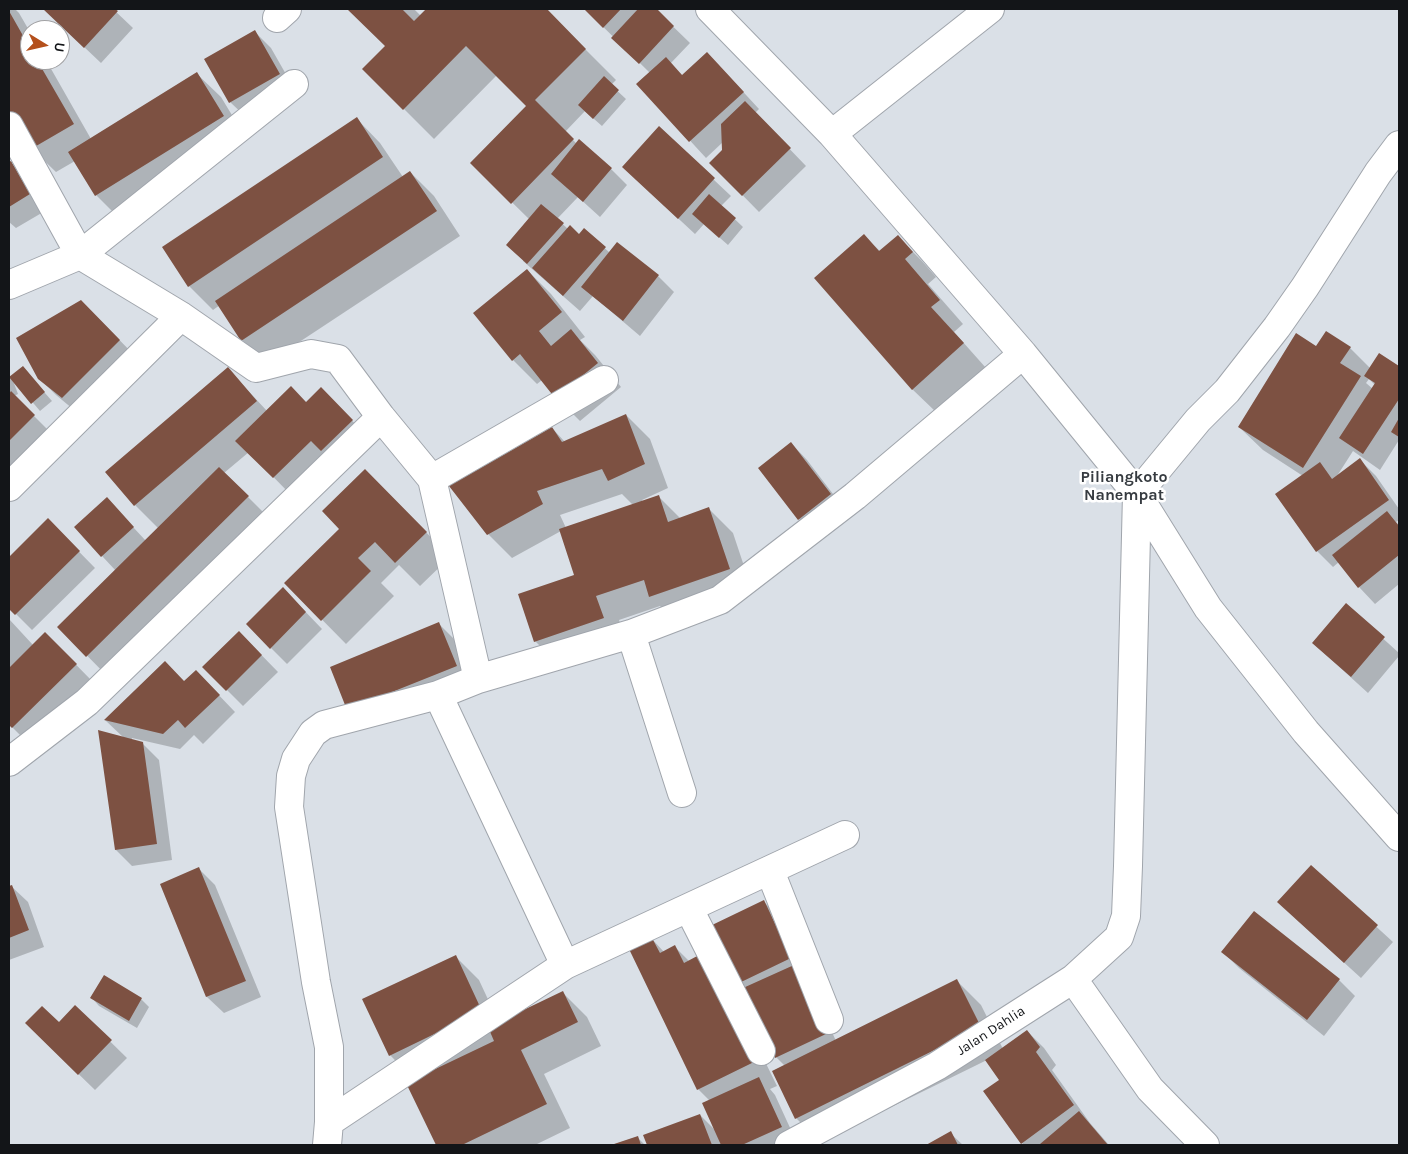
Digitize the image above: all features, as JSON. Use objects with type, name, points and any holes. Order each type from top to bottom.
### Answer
[{"type":"street","points":[[710,9],[832,134],[1023,354],[1137,494],[1208,608],[1306,732],[1399,837]]},
{"type":"street","points":[[832,134],[990,9]]},
{"type":"street","points":[[9,285],[80,255],[294,84]]},
{"type":"street","points":[[9,126],[80,255],[181,316],[256,368],[310,354],[338,359],[381,417],[432,479],[478,679]]},
{"type":"street","points":[[1137,494],[1198,420],[1227,391],[1277,327],[1305,288],[1378,173],[1399,145]]},
{"type":"street","points":[[9,487],[181,316]]},
{"type":"street","points":[[328,1134],[329,1047],[316,982],[289,807],[291,776],[296,759],[313,733],[324,725],[438,695],[478,679],[631,634],[720,600],[855,496],[1023,354]]},
{"type":"street","points":[[432,479],[604,380]]},
{"type":"street","points":[[9,762],[87,702],[381,417]]},
{"type":"street","name":"Jalan Dahlia","points":[[789,1145],[937,1066],[1073,979],[1119,937],[1126,916],[1137,494]]},
{"type":"street","points":[[631,634],[682,793]]},
{"type":"street","points":[[438,695],[565,965]]},
{"type":"street","points":[[328,1134],[565,965],[845,835]]},
{"type":"street","points":[[770,871],[829,1020]]},
{"type":"street","points":[[689,909],[761,1051]]},
{"type":"street","points":[[1073,979],[1150,1089],[1205,1145]]},
{"type":"building","points":[[43,9],[115,9],[118,11],[84,48],[70,35],[70,20],[55,20]]},
{"type":"building","points":[[347,9],[402,9],[414,21],[426,9],[547,9],[586,49],[535,100],[574,139],[511,204],[470,163],[526,106],[466,46],[403,110],[362,69],[385,46]]},
{"type":"building","points":[[584,9],[621,9],[603,28]]},
{"type":"building","points":[[638,9],[657,9],[674,26],[639,64],[611,38]]},
{"type":"building","points":[[9,11],[20,30],[20,70],[43,70],[74,124],[31,149],[9,111]]},
{"type":"building","points":[[255,30],[280,74],[229,103],[204,59]]},
{"type":"building","points":[[707,52],[744,92],[689,142],[636,84],[666,57],[682,75]]},
{"type":"building","points":[[197,72],[224,116],[95,196],[68,152]]},
{"type":"building","points":[[604,76],[619,90],[593,119],[578,105]]},
{"type":"building","points":[[745,101],[791,148],[742,196],[709,163],[722,150],[721,124]]},
{"type":"building","points":[[357,117],[383,157],[188,287],[162,247]]},
{"type":"building","points":[[659,126],[715,178],[678,219],[622,167]]},
{"type":"building","points":[[579,139],[612,168],[583,202],[551,174]]},
{"type":"building","points":[[11,161],[30,194],[9,207],[9,162]]},
{"type":"building","points":[[410,171],[437,211],[241,341],[215,301]]},
{"type":"building","points":[[709,194],[736,218],[719,238],[692,214]]},
{"type":"building","points":[[541,204],[564,223],[527,264],[506,245]]},
{"type":"building","points":[[570,225],[579,234],[584,228],[606,247],[563,296],[532,268]]},
{"type":"building","points":[[864,234],[879,251],[898,235],[913,252],[905,259],[940,300],[931,307],[964,343],[912,390],[814,278]]},
{"type":"building","points":[[617,242],[659,275],[623,321],[581,287]]},
{"type":"building","points":[[527,269],[562,312],[539,331],[551,346],[571,329],[598,363],[555,398],[520,354],[512,361],[473,313]]},
{"type":"building","points":[[81,300],[120,340],[62,398],[38,379],[16,338]]},
{"type":"building","points":[[1326,331],[1351,347],[1340,363],[1361,376],[1303,468],[1238,427],[1296,333],[1316,346]]},
{"type":"building","points":[[1379,353],[1399,366],[1399,399],[1363,454],[1339,438],[1375,383],[1364,376]]},
{"type":"building","points":[[23,366],[45,392],[31,404],[9,377]]},
{"type":"building","points":[[228,367],[257,401],[134,506],[105,472]]},
{"type":"building","points":[[291,386],[306,402],[321,387],[353,420],[321,451],[311,441],[273,478],[235,441]]},
{"type":"building","points":[[11,391],[35,415],[9,441],[9,394]]},
{"type":"building","points":[[626,414],[645,464],[608,481],[602,469],[537,491],[543,504],[487,535],[449,486],[552,427],[562,442]]},
{"type":"building","points":[[1399,418],[1399,437],[1391,432]]},
{"type":"building","points":[[791,442],[831,494],[798,520],[758,468]]},
{"type":"building","points":[[1360,458],[1389,500],[1316,552],[1275,494],[1320,462],[1332,479]]},
{"type":"building","points":[[219,467],[249,496],[86,657],[57,627]]},
{"type":"building","points":[[365,469],[427,532],[395,563],[375,542],[358,558],[371,571],[321,621],[284,583],[339,529],[322,511]]},
{"type":"building","points":[[659,495],[668,522],[709,507],[730,569],[649,597],[644,580],[596,596],[604,618],[534,642],[518,594],[574,575],[559,529]]},
{"type":"building","points":[[107,497],[134,527],[101,557],[74,527]]},
{"type":"building","points":[[1387,511],[1399,526],[1399,555],[1358,588],[1332,555]]},
{"type":"building","points":[[48,518],[80,551],[15,615],[9,609],[9,557]]},
{"type":"building","points":[[283,587],[306,612],[270,649],[246,624]]},
{"type":"building","points":[[1346,603],[1385,637],[1351,677],[1312,643]]},
{"type":"building","points":[[439,622],[457,666],[347,710],[330,667]]},
{"type":"building","points":[[239,631],[262,655],[226,691],[202,667]]},
{"type":"building","points":[[45,632],[77,664],[12,728],[9,725],[9,668]]},
{"type":"building","points":[[165,661],[184,681],[196,670],[220,695],[185,728],[178,720],[163,734],[104,720]]},
{"type":"building","points":[[98,730],[143,742],[157,844],[115,850]]},
{"type":"building","points":[[1311,865],[1378,925],[1344,963],[1277,902]]},
{"type":"building","points":[[199,867],[246,981],[206,997],[160,884]]},
{"type":"building","points":[[12,885],[29,930],[9,938],[9,886]]},
{"type":"building","points":[[764,900],[791,958],[737,984],[710,926]]},
{"type":"building","points":[[1254,911],[1340,979],[1307,1020],[1221,952]]},
{"type":"building","points":[[652,938],[660,953],[675,945],[684,963],[701,954],[754,1062],[697,1090],[629,949]]},
{"type":"building","points":[[456,955],[482,1011],[389,1056],[362,999]]},
{"type":"building","points":[[794,965],[826,1034],[775,1058],[743,988]]},
{"type":"building","points":[[104,975],[142,998],[129,1021],[90,998]]},
{"type":"building","points":[[957,979],[981,1027],[795,1119],[772,1071]]},
{"type":"building","points":[[563,991],[578,1022],[521,1050],[547,1104],[462,1145],[436,1145],[406,1083],[494,1041],[488,1027]]},
{"type":"building","points":[[75,1005],[112,1040],[78,1075],[25,1023],[42,1006],[59,1022]]},
{"type":"building","points":[[1027,1030],[1040,1047],[1036,1052],[1074,1105],[1021,1144],[983,1091],[999,1080],[985,1060]]},
{"type":"building","points":[[759,1077],[782,1127],[742,1145],[721,1145],[702,1103]]},
{"type":"building","points":[[1079,1111],[1108,1145],[1040,1144]]},
{"type":"building","points":[[700,1114],[712,1145],[647,1145],[643,1135]]},
{"type":"building","points":[[951,1131],[958,1145],[926,1145]]},
{"type":"building","points":[[638,1136],[641,1145],[611,1145]]},
{"type":"district","name":"Piliangkoto Nanempat","points":[[1124,486]]}]
